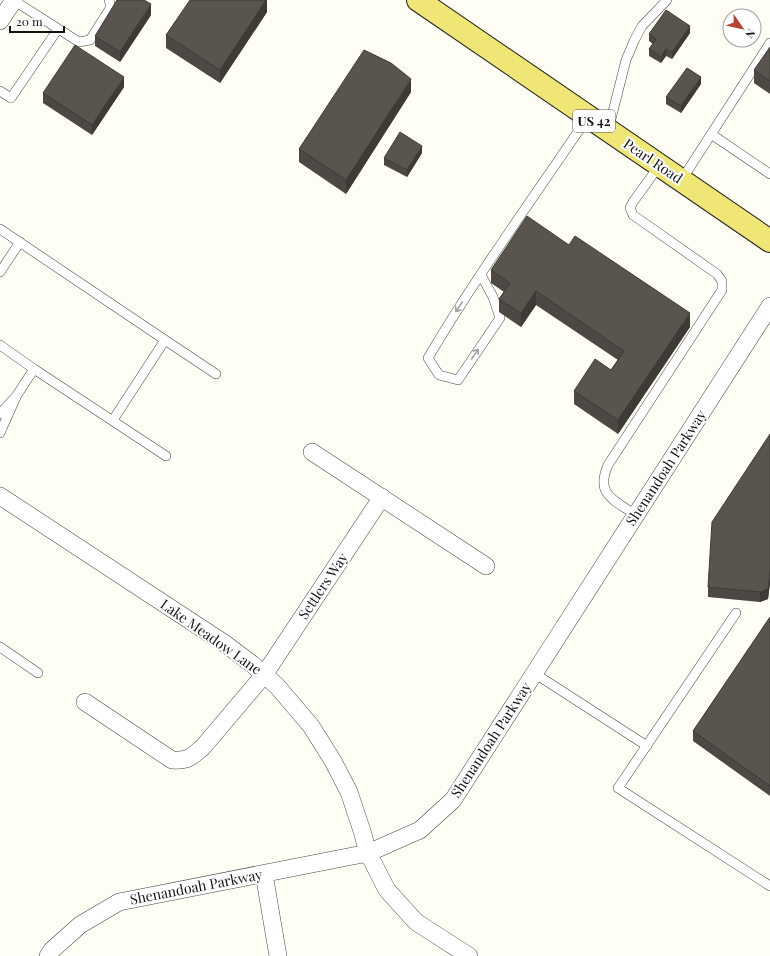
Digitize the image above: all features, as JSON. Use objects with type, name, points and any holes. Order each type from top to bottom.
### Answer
[{"type":"main road","name":"Pearl Road","points":[[418,0],[770,241]]},
{"type":"street","points":[[0,21],[14,0]]},
{"type":"street","name":"Shenandoah Parkway","points":[[48,956],[52,950],[80,925],[119,902],[368,853],[420,830],[453,800],[770,306]]},
{"type":"street","points":[[312,452],[486,566]]},
{"type":"street","name":"Lake Meadow Lane","points":[[0,496],[224,643],[252,664],[289,699],[311,726],[333,761],[349,792],[368,853],[387,890],[416,922],[469,956]]},
{"type":"street","name":"Settlers Way","points":[[85,702],[172,760],[183,761],[191,756],[203,747],[264,675],[382,497]]},
{"type":"street","points":[[264,874],[278,956]]},
{"type":"lane","points":[[14,0],[79,42],[90,40],[112,7],[109,0]]},
{"type":"lane","points":[[608,130],[626,60],[634,39],[642,26],[667,0]]},
{"type":"lane","points":[[0,91],[11,98],[58,28]]},
{"type":"lane","points":[[681,181],[770,43]]},
{"type":"lane","points":[[481,275],[493,297],[500,318],[458,380],[439,375],[428,358],[452,318],[481,275],[588,117]]},
{"type":"lane","points":[[712,134],[770,174]]},
{"type":"lane","points":[[636,515],[609,497],[603,485],[603,476],[608,465],[722,290],[722,281],[717,274],[633,215],[630,208],[633,202],[659,166]]},
{"type":"lane","points":[[0,229],[216,374]]},
{"type":"lane","points":[[0,272],[20,242]]},
{"type":"lane","points":[[114,420],[165,340]]},
{"type":"lane","points":[[0,345],[166,456]]},
{"type":"lane","points":[[0,414],[17,395],[34,369]]},
{"type":"lane","points":[[0,433],[17,395]]},
{"type":"lane","points":[[736,613],[618,788],[770,886]]},
{"type":"lane","points":[[0,647],[38,673]]},
{"type":"lane","points":[[534,673],[647,746]]},
{"type":"building","points":[[117,0],[144,0],[151,4],[120,52],[95,36]]},
{"type":"building","points":[[190,0],[266,0],[220,70],[166,35]]},
{"type":"building","points":[[666,10],[690,26],[672,52],[666,49],[661,57],[649,49],[656,39],[649,34]]},
{"type":"building","points":[[75,45],[124,77],[92,125],[43,93]]},
{"type":"building","points":[[770,47],[770,81],[754,70]]},
{"type":"building","points":[[364,50],[391,63],[411,79],[346,180],[299,149]]},
{"type":"building","points":[[687,68],[701,77],[681,106],[666,97]]},
{"type":"building","points":[[400,132],[422,146],[407,170],[384,158]]},
{"type":"building","points":[[527,216],[569,245],[575,236],[690,313],[618,420],[574,391],[595,359],[611,370],[624,351],[536,291],[521,313],[499,299],[510,283],[491,270]]},
{"type":"building","points":[[770,434],[770,572],[768,589],[760,592],[708,587],[712,522]]},
{"type":"building","points":[[770,617],[770,786],[693,731]]}]
